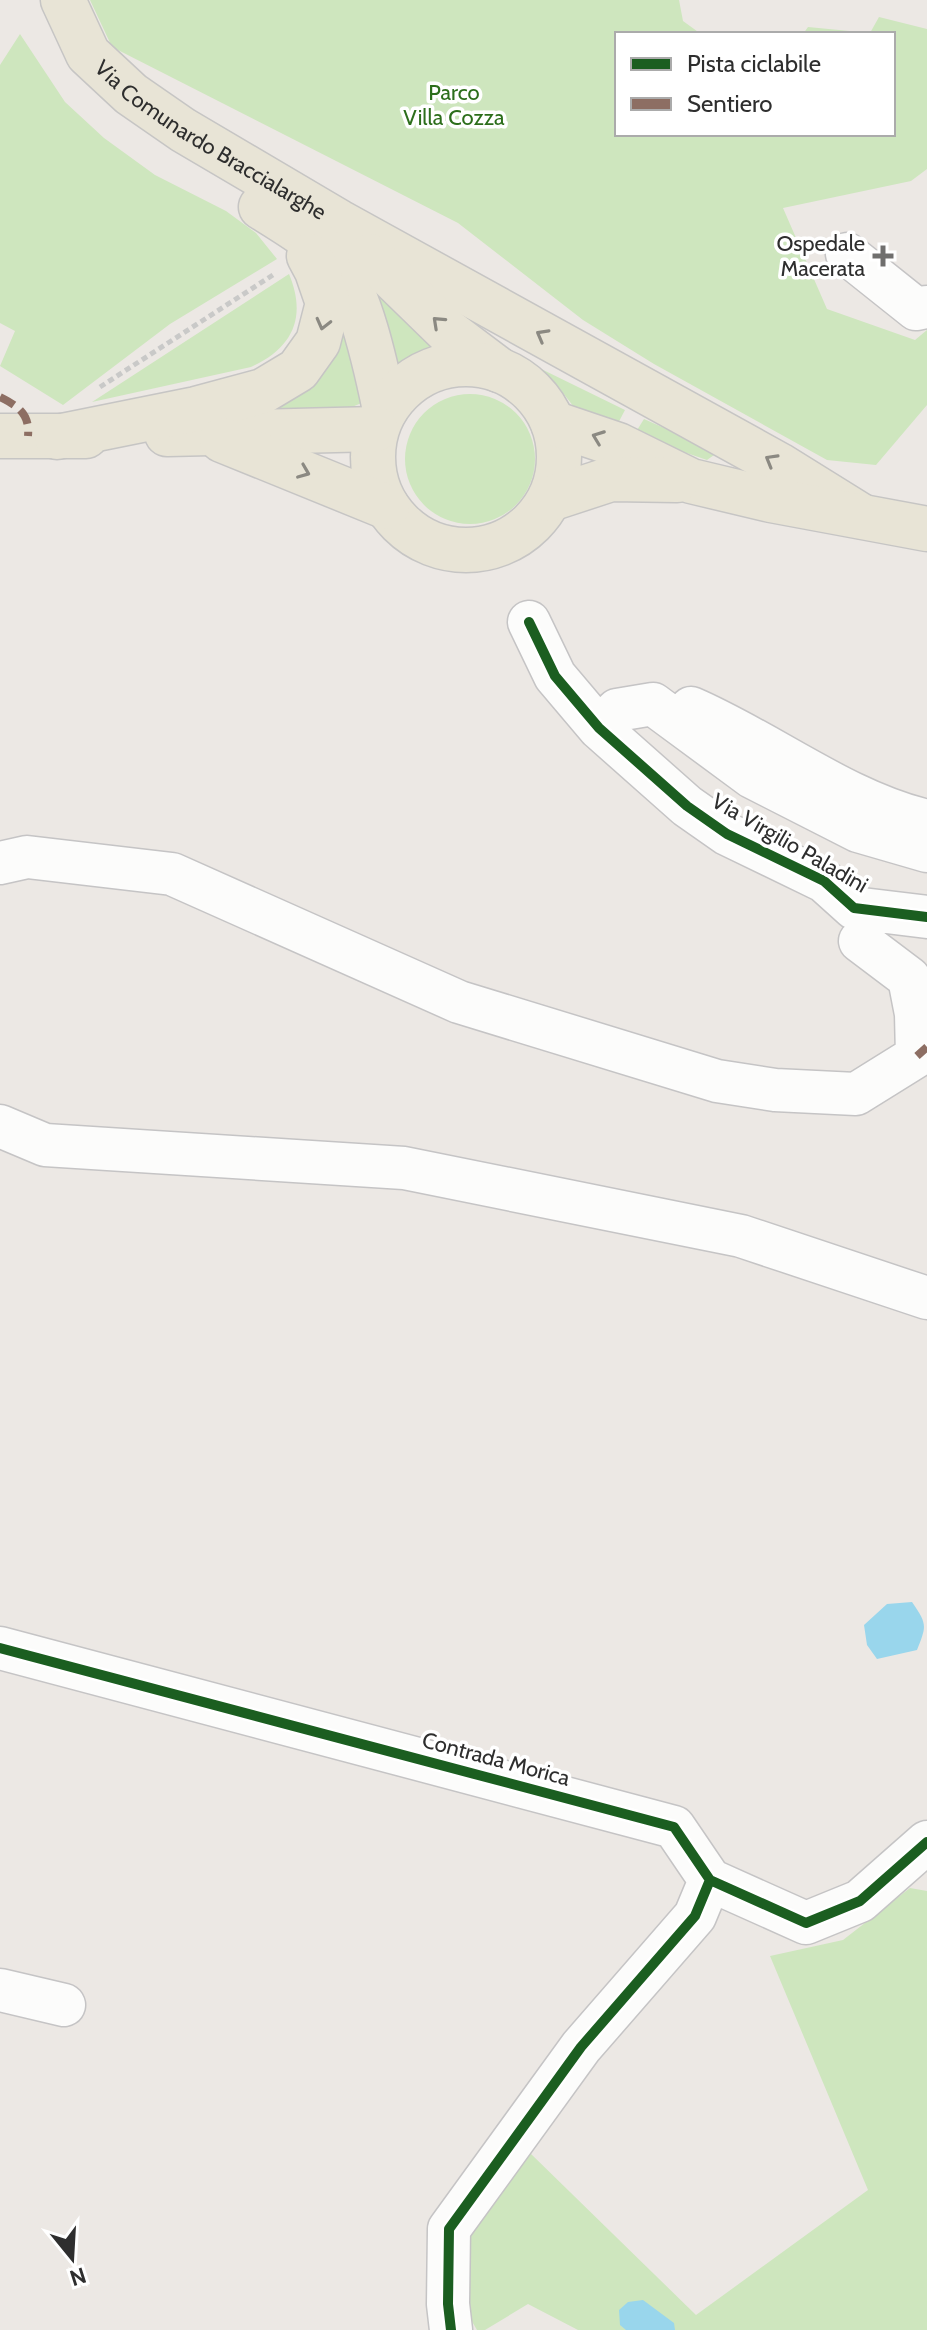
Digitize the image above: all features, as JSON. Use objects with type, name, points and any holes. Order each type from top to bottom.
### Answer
[{"type":"main road","points":[[40,0],[50,31],[78,60]]},
{"type":"main road","points":[[63,0],[78,60]]},
{"type":"main road","name":"Via Comunardo Braccialarghe","points":[[78,60],[183,130],[339,222],[767,458],[861,516]]},
{"type":"main road","name":"Via Comunardo Braccialarghe","points":[[78,60],[96,100],[288,247],[334,260],[354,295],[381,420]]},
{"type":"main road","points":[[339,222],[383,271],[446,330],[499,370],[522,382],[540,400],[553,423],[559,449],[558,474],[550,499],[525,530],[503,543],[478,550],[453,550],[428,543],[405,528],[387,507],[376,483],[372,456],[381,420],[402,389],[423,374],[448,366],[474,364],[499,370]]},
{"type":"main road","points":[[57,437],[196,409],[263,391],[298,370],[318,342],[328,303],[317,271],[288,247]]},
{"type":"main road","points":[[0,436],[206,433],[381,420]]},
{"type":"main road","points":[[553,423],[618,445],[691,481]]},
{"type":"main road","points":[[206,433],[387,507]]},
{"type":"main road","points":[[550,499],[611,479],[691,481],[771,500],[927,529]]},
{"type":"street","points":[[847,254],[916,309],[927,307]]},
{"type":"street","name":"Via Virgilio Paladini","points":[[529,622],[555,676],[599,728],[687,806],[727,834],[824,881],[857,924],[927,917]]},
{"type":"street","points":[[653,704],[752,777],[858,831],[927,851]]},
{"type":"street","points":[[599,728],[617,710],[653,704],[692,708],[792,759],[841,789],[905,816],[927,821]]},
{"type":"street","points":[[0,863],[27,857],[172,874],[459,1002],[717,1081],[775,1090],[856,1094],[917,1056],[916,1014],[909,978],[857,924]]},
{"type":"street","points":[[0,1126],[45,1145],[404,1168],[741,1236],[927,1298]]},
{"type":"street","name":"Contrada Morica","points":[[0,1648],[674,1827],[710,1880]]},
{"type":"street","points":[[451,2330],[448,2304],[449,2229],[581,2047],[695,1916],[710,1880],[806,1923],[860,1901],[927,1842]]},
{"type":"street","points":[[0,1990],[64,2005]]},
{"type":"path","points":[[97,389],[288,247]]},
{"type":"green space","name":"Parco Villa Cozza","points":[[90,0],[679,0],[683,21],[698,32],[615,32],[615,136],[895,136],[895,32],[871,32],[879,17],[927,29],[927,169],[911,181],[783,208],[827,309],[915,340],[927,330],[927,405],[876,465],[827,460],[654,364],[583,320],[458,223],[112,47]]},
{"type":"green space","points":[[808,27],[860,32],[804,32]]},
{"type":"green space","points":[[20,34],[65,102],[104,138],[155,175],[226,211],[256,233],[277,259],[170,324],[63,405],[0,366],[15,331],[0,323],[0,65]]},
{"type":"green space","points":[[347,257],[446,352],[420,360],[390,379]]},
{"type":"green space","points":[[289,274],[297,304],[296,317],[286,341],[265,359],[251,367],[92,402]]},
{"type":"green space","points":[[344,313],[369,400],[347,409],[264,413]]},
{"type":"green space","points":[[531,364],[625,410],[615,429],[577,411],[553,380]]},
{"type":"green space","points":[[470,394],[495,399],[516,413],[530,434],[535,459],[530,484],[516,505],[495,519],[470,524],[445,519],[424,505],[410,484],[405,459],[410,434],[424,413],[445,399]]},
{"type":"green space","points":[[644,419],[709,448],[714,455],[707,460],[634,435]]},
{"type":"green space","points":[[910,1888],[927,1891],[927,2330],[578,2330],[528,2304],[485,2330],[477,2330],[459,2299],[467,2233],[529,2152],[696,2315],[868,2190],[770,1956],[843,1940]]},
{"type":"water","points":[[912,1602],[924,1625],[917,1650],[877,1659],[867,1645],[864,1625],[887,1604]]},
{"type":"water","points":[[643,2300],[674,2323],[675,2330],[626,2330],[620,2325],[619,2310],[628,2302]]},
{"type":"marked path","points":[[0,397],[25,416],[28,436]]},
{"type":"marked path","points":[[917,1056],[927,1047]]},
{"type":"cycle path","points":[[529,622],[555,676],[599,728],[687,806],[727,834],[824,881],[854,908],[927,917]]},
{"type":"cycle path","points":[[0,1648],[674,1827],[710,1880],[806,1923],[860,1901],[927,1842]]},
{"type":"cycle path","points":[[451,2330],[448,2304],[449,2229],[581,2047],[695,1916],[710,1880]]},
{"type":"place","name":"Ospedale Macerata","points":[[883,256]]}]
